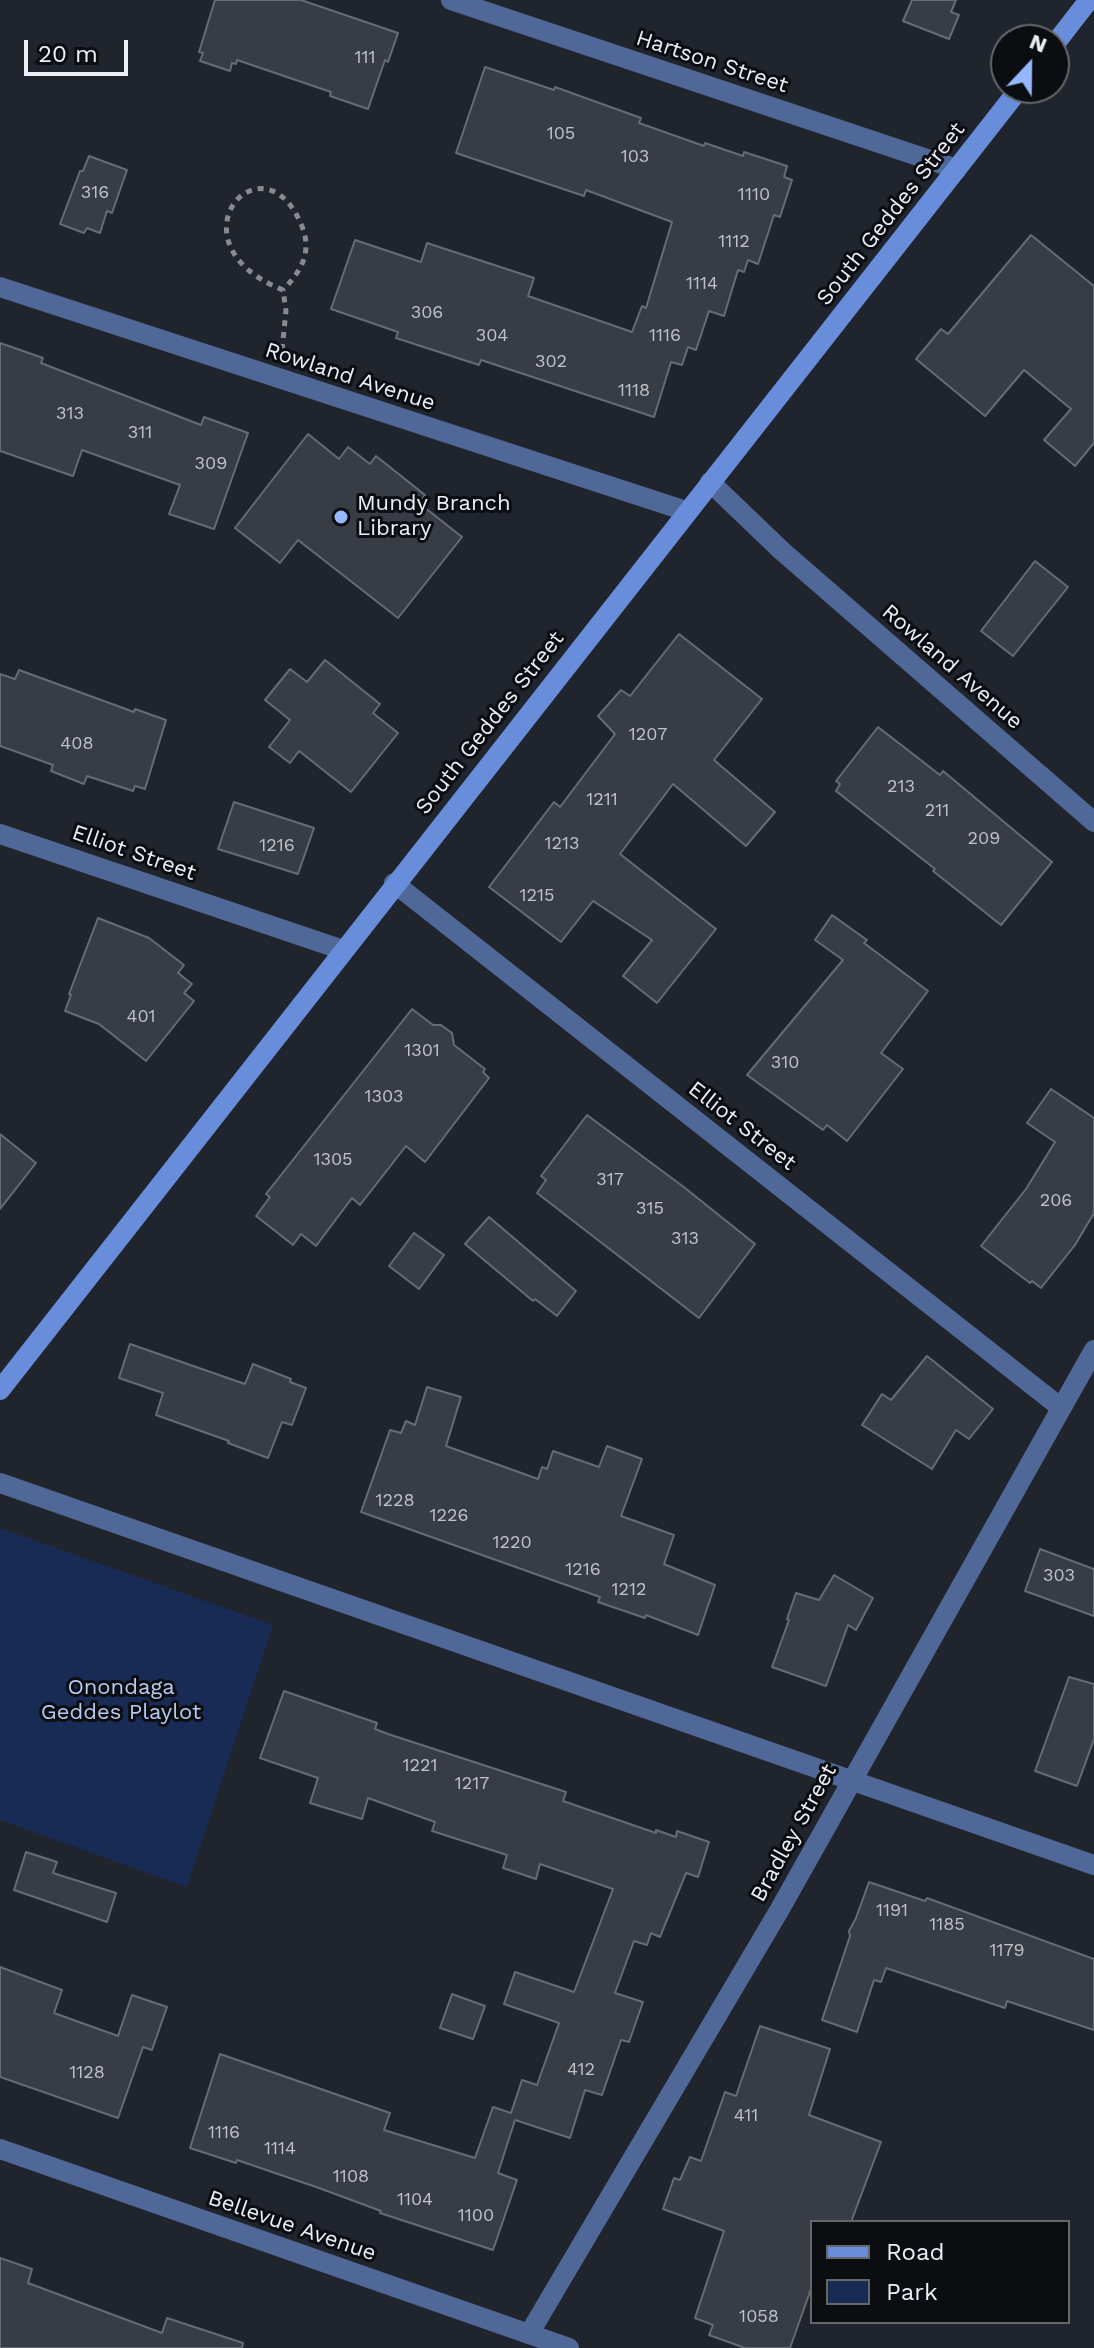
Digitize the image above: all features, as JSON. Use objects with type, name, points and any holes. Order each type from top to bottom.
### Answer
[{"type":"main road","points":[[1070,24],[1089,0]]},
{"type":"main road","name":"South Geddes Street","points":[[0,1390],[394,883],[1008,104]]},
{"type":"street","name":"Hartson Street","points":[[451,0],[957,169]]},
{"type":"street","name":"Rowland Avenue","points":[[0,287],[686,511]]},
{"type":"street","name":"Rowland Avenue","points":[[710,482],[782,551],[1094,822]]},
{"type":"street","name":"Elliot Street","points":[[0,834],[343,950]]},
{"type":"street","name":"Elliot Street","points":[[394,883],[1060,1407]]},
{"type":"street","name":"Bradley Street","points":[[529,2334],[780,1909],[1094,1350]]},
{"type":"street","points":[[0,1483],[1094,1865]]},
{"type":"street","name":"Bellevue Avenue","points":[[0,2149],[569,2348]]},
{"type":"path","points":[[277,378],[285,323],[283,290],[303,264],[307,251],[303,229],[287,201],[265,189],[253,189],[242,193],[231,204],[226,226],[227,239],[244,268],[255,277],[283,290]]},
{"type":"green space","name":"Onondaga Geddes Playlot","points":[[0,1528],[273,1625],[187,1887],[0,1820]]},
{"type":"building","points":[[215,0],[301,0],[398,33],[368,109],[330,96],[331,92],[237,60],[236,64],[232,63],[230,71],[200,61],[203,53],[199,52]]},
{"type":"building","points":[[912,0],[956,0],[951,12],[959,15],[949,39],[903,21]]},
{"type":"building","points":[[485,67],[554,90],[555,87],[641,118],[639,123],[704,146],[705,143],[743,156],[744,152],[787,166],[784,177],[792,180],[780,217],[774,215],[758,264],[748,260],[744,272],[738,270],[724,316],[709,311],[696,350],[688,347],[682,365],[671,362],[654,417],[481,360],[479,365],[396,338],[398,332],[331,309],[355,240],[421,262],[427,243],[534,278],[528,296],[632,332],[642,306],[646,308],[672,222],[586,190],[584,196],[456,153]]},
{"type":"building","points":[[89,156],[127,170],[112,213],[107,211],[100,233],[87,228],[84,233],[60,224]]},
{"type":"building","points":[[1031,235],[1094,286],[1094,443],[1075,466],[1044,440],[1071,409],[1024,370],[985,416],[916,359],[941,329],[948,334]]},
{"type":"building","points":[[0,343],[43,358],[41,363],[201,425],[204,417],[248,433],[214,529],[169,514],[180,485],[82,450],[73,476],[0,451]]},
{"type":"building","name":"Mundy Branch Library","points":[[308,434],[339,459],[348,447],[370,464],[376,456],[425,495],[419,503],[462,537],[398,618],[298,540],[280,563],[235,528]]},
{"type":"building","points":[[1035,561],[1068,587],[1013,656],[981,631]]},
{"type":"building","points":[[679,634],[762,699],[714,760],[775,812],[746,846],[673,784],[620,854],[716,929],[657,1003],[623,976],[652,940],[593,901],[561,942],[489,887],[554,802],[560,807],[615,734],[598,716],[621,690],[630,696]]},
{"type":"building","points":[[325,660],[380,704],[373,713],[398,733],[351,792],[299,751],[290,763],[269,747],[290,720],[265,700],[290,669],[307,682]]},
{"type":"building","points":[[19,670],[134,712],[135,709],[166,720],[145,789],[135,786],[133,791],[87,776],[84,784],[51,771],[53,765],[0,746],[0,674],[15,679]]},
{"type":"building","points":[[878,727],[940,775],[943,771],[1052,862],[1001,925],[836,791],[840,784],[836,781]]},
{"type":"building","points":[[234,802],[314,828],[298,874],[218,849]]},
{"type":"building","points":[[832,915],[928,991],[881,1053],[903,1069],[847,1141],[827,1125],[823,1130],[747,1075],[843,960],[815,940]]},
{"type":"building","points":[[98,918],[149,938],[184,965],[178,973],[192,984],[184,993],[194,1001],[146,1061],[99,1024],[65,1011]]},
{"type":"building","points":[[412,1009],[433,1025],[441,1025],[452,1033],[454,1045],[485,1069],[483,1072],[489,1078],[425,1162],[406,1146],[360,1205],[352,1198],[316,1246],[301,1234],[293,1245],[256,1216],[270,1197],[266,1194]]},
{"type":"building","points":[[1051,1089],[1094,1118],[1094,1213],[1075,1245],[1041,1288],[981,1246],[1026,1189],[1055,1142],[1027,1123]]},
{"type":"building","points":[[587,1115],[755,1244],[699,1318],[537,1193],[546,1180],[541,1176]]},
{"type":"building","points":[[0,1134],[36,1163],[0,1209]]},
{"type":"building","points":[[489,1217],[576,1291],[557,1316],[535,1299],[533,1301],[465,1244]]},
{"type":"building","points":[[414,1233],[444,1255],[419,1289],[389,1266]]},
{"type":"building","points":[[130,1344],[245,1384],[253,1364],[306,1388],[292,1425],[282,1422],[268,1458],[156,1415],[163,1393],[119,1378]]},
{"type":"building","points":[[927,1356],[993,1409],[969,1439],[956,1430],[932,1469],[862,1425],[882,1394],[891,1400]]},
{"type":"building","points":[[427,1387],[461,1397],[446,1446],[538,1479],[542,1467],[547,1469],[553,1451],[599,1467],[607,1446],[642,1459],[621,1516],[674,1535],[664,1564],[715,1585],[698,1635],[646,1615],[645,1618],[598,1602],[600,1597],[361,1512],[390,1430],[401,1433],[406,1421],[415,1425]]},
{"type":"building","points":[[1040,1549],[1094,1569],[1094,1616],[1025,1591]]},
{"type":"building","points":[[834,1575],[873,1598],[856,1630],[848,1625],[826,1686],[772,1667],[796,1593],[819,1600]]},
{"type":"building","points":[[1069,1677],[1094,1684],[1094,1739],[1077,1786],[1035,1771]]},
{"type":"building","points":[[284,1691],[377,1723],[375,1729],[388,1734],[566,1792],[563,1801],[656,1833],[656,1830],[676,1837],[677,1831],[709,1842],[698,1877],[686,1873],[660,1937],[651,1933],[647,1945],[634,1941],[615,1993],[643,2002],[629,2042],[621,2040],[602,2095],[585,2090],[570,2138],[515,2120],[498,2173],[517,2180],[493,2250],[380,2213],[237,2160],[236,2163],[190,2148],[220,2054],[390,2113],[384,2130],[475,2158],[493,2107],[511,2113],[522,2080],[537,2085],[559,2023],[504,2004],[515,1972],[574,1992],[613,1889],[540,1864],[536,1879],[503,1868],[507,1855],[432,1831],[435,1822],[368,1798],[362,1819],[310,1803],[318,1778],[260,1758]]},
{"type":"building","points":[[26,1852],[57,1862],[53,1873],[116,1893],[107,1922],[14,1890]]},
{"type":"building","points":[[869,1882],[925,1901],[927,1898],[1094,1959],[1094,2030],[1007,2001],[1005,2008],[886,1968],[881,1982],[874,1980],[857,2032],[822,2020],[850,1936],[849,1931]]},
{"type":"building","points":[[0,1967],[62,1990],[54,2013],[118,2036],[132,1995],[167,2007],[152,2050],[143,2047],[118,2118],[0,2077]]},
{"type":"building","points":[[452,1994],[485,2006],[473,2039],[440,2028]]},
{"type":"building","points":[[760,2026],[830,2049],[809,2115],[881,2142],[852,2220],[810,2220],[810,2292],[790,2348],[745,2348],[709,2335],[713,2325],[695,2318],[724,2231],[663,2209],[674,2178],[680,2180],[690,2157],[701,2161],[725,2092],[736,2096]]},
{"type":"building","points":[[0,2258],[32,2269],[28,2283],[162,2333],[167,2318],[243,2343],[242,2348],[0,2348]]},
{"type":"place","name":"Mundy Branch Library","points":[[341,517]]}]
